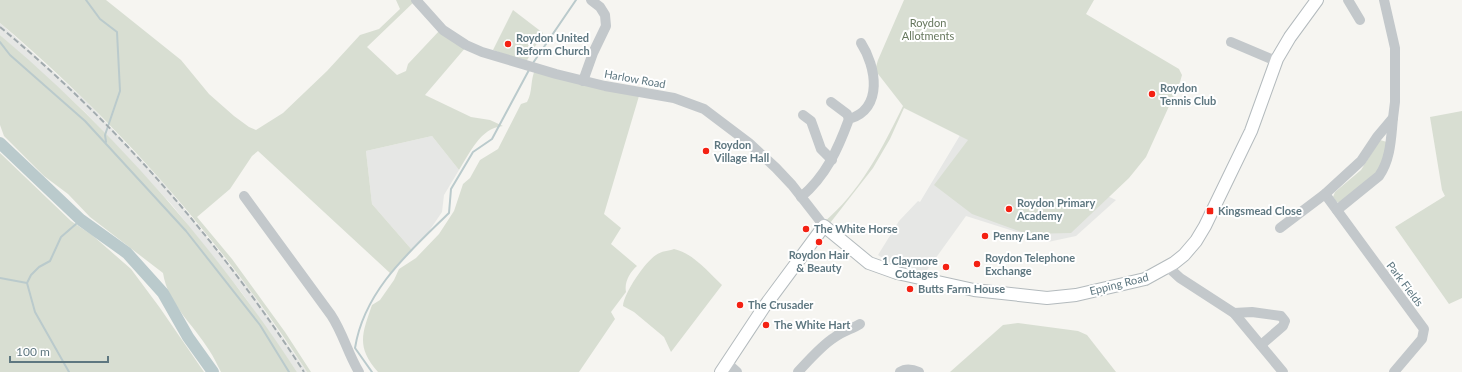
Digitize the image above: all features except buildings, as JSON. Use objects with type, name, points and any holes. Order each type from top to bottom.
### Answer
[{"type":"main road","name":"Epping Road","points":[[824,226],[857,255],[869,263],[962,288],[1047,298],[1076,295],[1145,279],[1168,267],[1184,255],[1196,241],[1205,226],[1251,131],[1276,61],[1290,37],[1317,0]]},
{"type":"main road","points":[[724,368],[785,278],[824,226]]},
{"type":"street","name":"Harlow Road","points":[[416,0],[443,30],[466,45],[505,60],[583,81],[674,98],[704,109],[749,143],[785,177],[824,226]]},
{"type":"street","points":[[583,81],[593,53],[606,26],[605,15],[600,7],[592,0]]},
{"type":"street","points":[[1348,0],[1360,20]]},
{"type":"street","points":[[1336,210],[1379,176],[1387,161],[1395,102],[1395,48],[1384,0]]},
{"type":"street","points":[[1231,42],[1276,61]]},
{"type":"street","points":[[849,119],[857,117],[863,112],[872,98],[874,75],[866,52],[860,43]]},
{"type":"street","points":[[801,197],[815,184],[832,160],[849,119],[847,114],[831,102]]},
{"type":"street","points":[[803,115],[811,121],[821,148],[832,160]]},
{"type":"street","points":[[1280,228],[1325,194],[1361,161],[1376,137],[1393,118]]},
{"type":"street","points":[[1376,137],[1384,138],[1390,142]]},
{"type":"street","name":"Park Fields","points":[[1325,194],[1424,329],[1422,339],[1394,372]]},
{"type":"street","points":[[244,196],[339,326],[351,359],[359,372]]},
{"type":"street","points":[[1168,267],[1186,282],[1234,313],[1283,372]]},
{"type":"street","points":[[1234,313],[1252,312],[1281,316],[1285,321],[1283,326],[1261,345]]},
{"type":"street","points":[[798,372],[833,338],[840,333],[850,331],[860,324]]},
{"type":"street","points":[[724,368],[737,372]]},
{"type":"street","points":[[900,372],[913,369],[919,372]]},
{"type":"shaded area","points":[[0,23],[88,103],[165,185],[250,290],[307,372],[297,372],[242,293],[172,205],[85,112],[0,35]]},
{"type":"shaded area","name":"Roydon Primary Academy","points":[[962,132],[1009,151],[1116,200],[1076,236],[1048,242],[966,216],[925,273],[891,263],[878,255],[899,221],[918,201],[920,202]]},
{"type":"shaded area","points":[[432,136],[459,170],[444,195],[442,212],[427,234],[412,250],[372,204],[366,151]]},
{"type":"green space","points":[[0,0],[106,0],[181,60],[209,94],[234,116],[249,127],[256,130],[283,113],[327,71],[360,35],[379,29],[400,9],[396,0],[416,0],[367,47],[397,75],[406,71],[408,64],[440,30],[466,47],[425,95],[471,117],[490,120],[503,126],[488,131],[476,142],[459,170],[432,136],[366,151],[372,204],[412,250],[390,273],[258,151],[252,156],[230,189],[197,217],[232,259],[285,332],[311,372],[307,372],[240,277],[166,186],[86,101],[44,61],[0,23]]},
{"type":"green space","name":"Roydon Allotments","points":[[904,0],[1094,0],[1086,14],[1179,69],[1182,75],[1146,157],[1129,178],[1071,233],[1027,234],[972,214],[934,185],[968,140],[904,108],[890,139],[873,168],[827,227],[823,223],[848,198],[859,184],[878,154],[903,106],[875,70]]},
{"type":"green space","points":[[513,10],[543,33],[526,62],[493,50]]},
{"type":"green space","points":[[0,35],[42,72],[123,151],[197,236],[232,280],[297,372],[221,372],[203,340],[182,313],[170,294],[163,273],[90,217],[68,194],[44,176],[4,136],[0,125]]},
{"type":"green space","points":[[535,70],[639,96],[604,214],[621,228],[611,244],[637,266],[628,278],[626,292],[611,312],[615,319],[579,372],[378,372],[366,355],[363,340],[372,305],[380,300],[394,280],[399,269],[416,258],[439,234],[454,211],[463,184],[470,178],[480,160],[498,149],[521,104],[527,102]]},
{"type":"green space","points":[[1462,111],[1462,298],[1449,304],[1395,227],[1445,196],[1442,190],[1430,117]]},
{"type":"green space","points":[[1380,140],[1387,142],[1384,169],[1341,203],[1337,202],[1333,197],[1335,192],[1361,170]]},
{"type":"green space","points":[[0,153],[71,221],[92,235],[131,269],[204,372],[0,372]]},
{"type":"green space","points":[[674,249],[688,254],[722,285],[671,352],[664,337],[634,312],[623,306],[624,300],[631,286],[646,264],[658,254]]},
{"type":"green space","points":[[1018,323],[1078,331],[1087,335],[1116,372],[950,372],[1003,325]]},
{"type":"waterway","points":[[86,0],[100,19],[117,32],[120,91],[105,135],[106,142]]},
{"type":"waterway","points":[[533,63],[576,0]]},
{"type":"waterway","points":[[0,42],[10,55],[85,121],[186,231],[260,325],[289,372]]},
{"type":"waterway","points":[[372,372],[355,348],[360,327],[368,308],[390,274],[449,213],[451,189],[473,152],[492,139],[529,70]]},
{"type":"waterway","points":[[0,143],[81,220],[127,253],[163,293],[188,337],[213,372]]},
{"type":"waterway","points":[[69,372],[35,312],[27,283],[31,275],[39,267],[50,261],[61,237],[76,224]]},
{"type":"waterway","points":[[0,278],[27,283]]},
{"type":"railway","points":[[0,27],[86,104],[165,188],[238,277],[304,372]]},
{"type":"place","name":"Roydon United Reform Church","points":[[508,44]]},
{"type":"place","name":"Roydon Tennis Club","points":[[1152,94]]},
{"type":"place","name":"Roydon Village Hall","points":[[706,151]]},
{"type":"place","name":"Roydon Primary Academy","points":[[1009,209]]},
{"type":"place","name":"Kingsmead Close","points":[[1210,211]]},
{"type":"place","name":"The White Horse","points":[[806,229]]},
{"type":"place","name":"Penny Lane","points":[[985,236]]},
{"type":"place","name":"Roydon Hair & Beauty","points":[[819,242]]},
{"type":"place","name":"Roydon Telephone Exchange","points":[[977,264]]},
{"type":"place","name":"1 Claymore Cottages","points":[[946,267]]},
{"type":"place","name":"Butts Farm House","points":[[910,289]]},
{"type":"place","name":"The Crusader","points":[[740,305]]},
{"type":"place","name":"The White Hart","points":[[766,325]]}]
